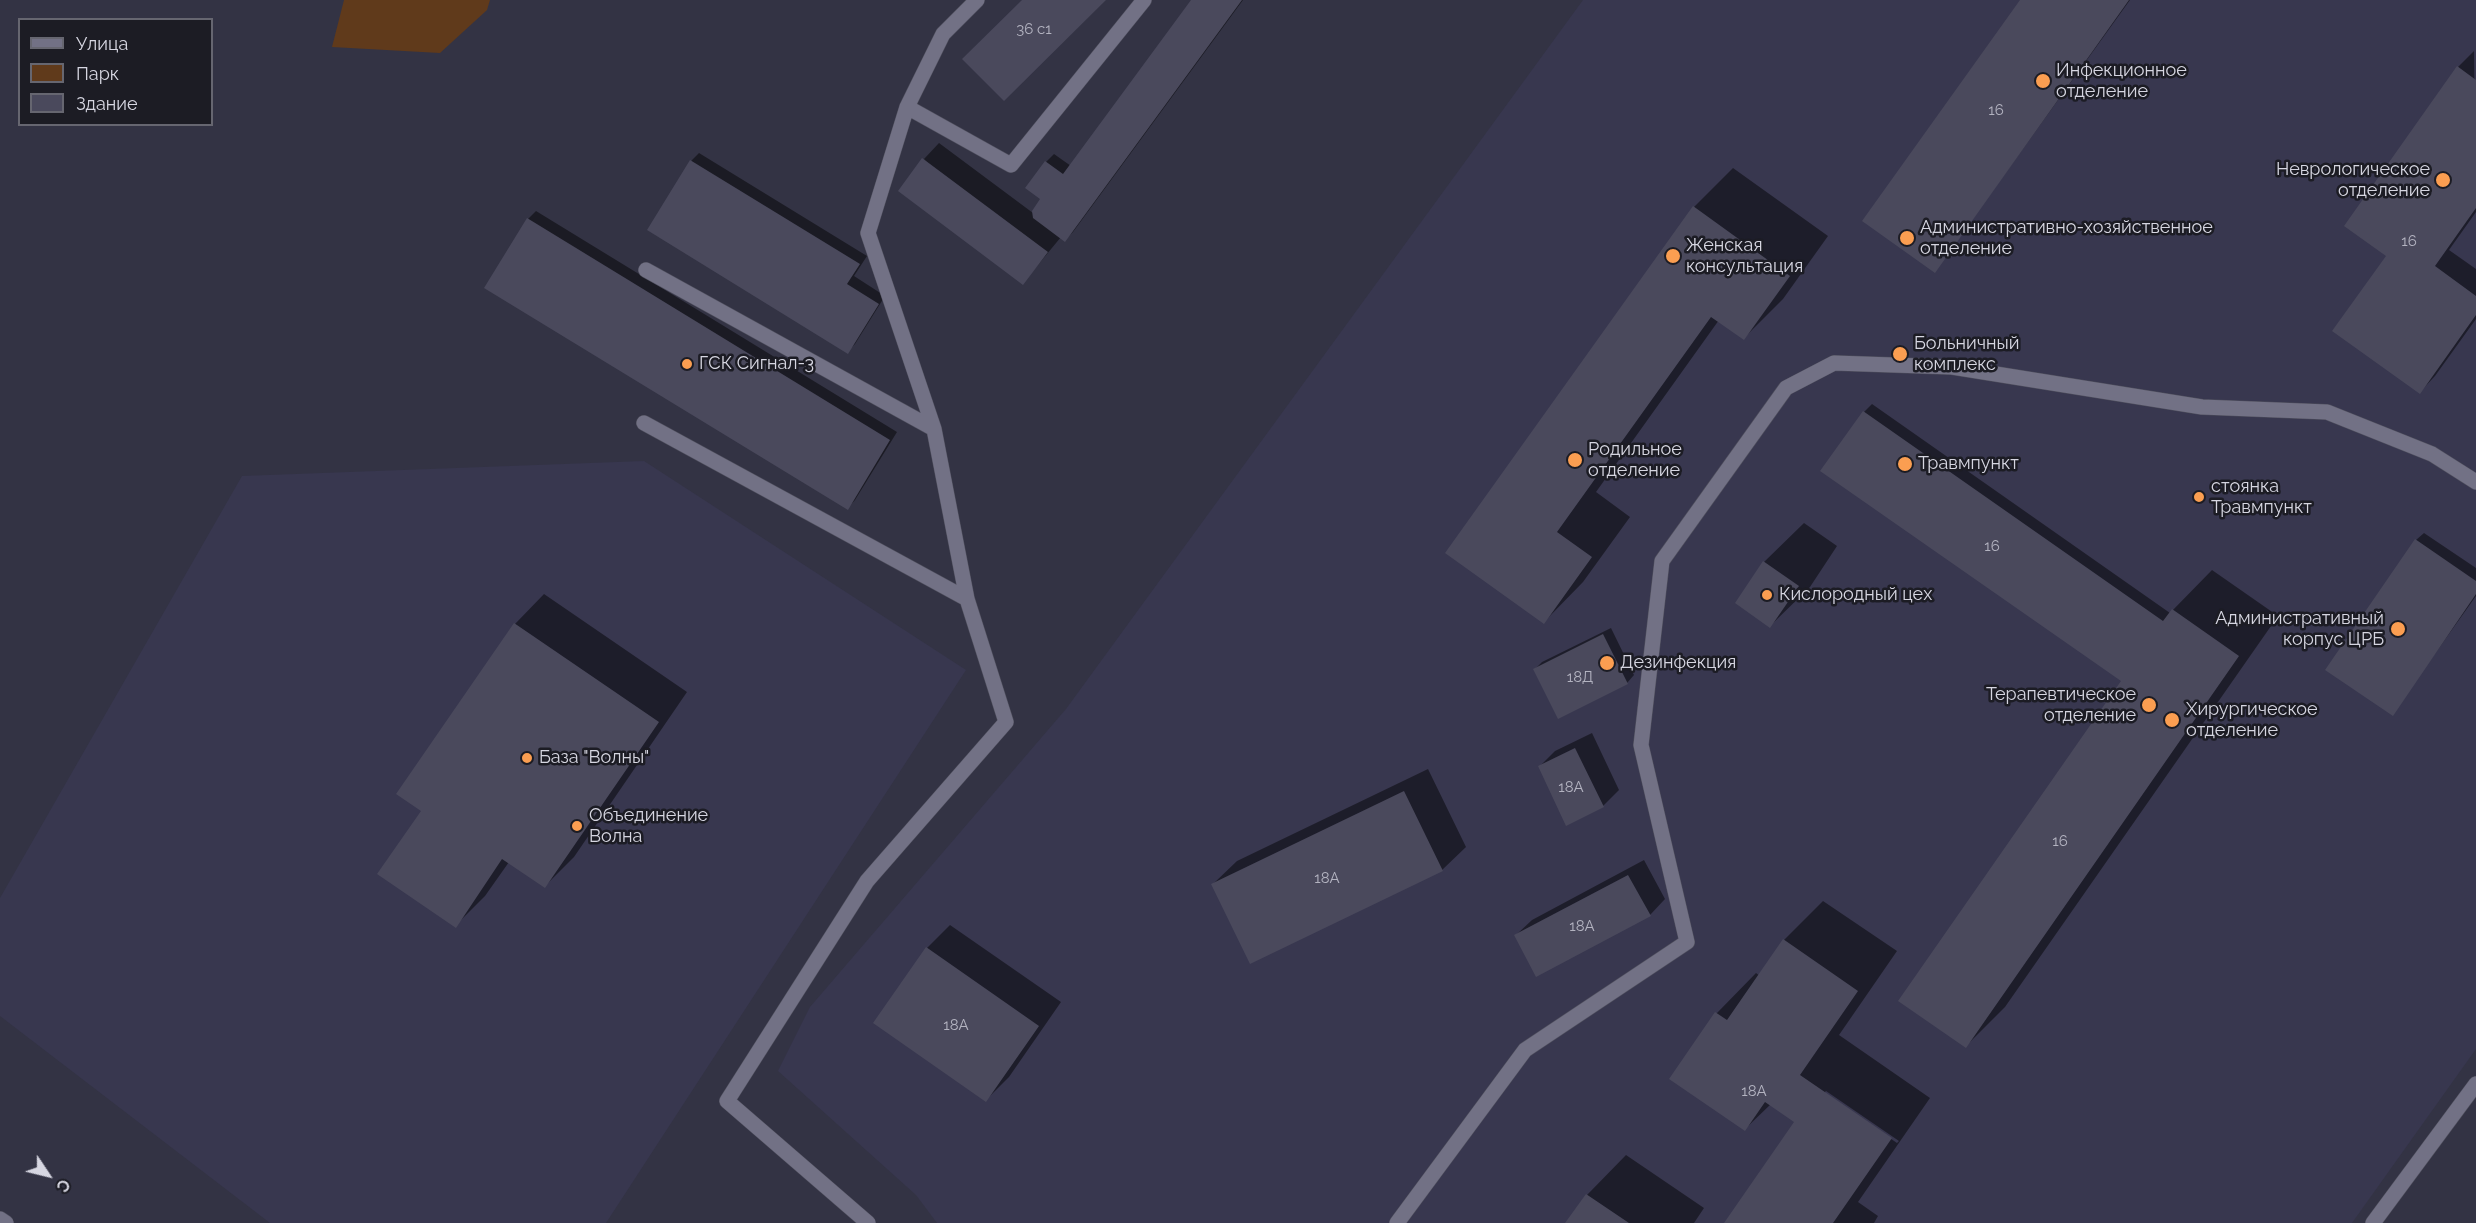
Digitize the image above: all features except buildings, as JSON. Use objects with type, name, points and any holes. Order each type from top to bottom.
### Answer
[{"type":"main road","points":[[868,1223],[727,1101],[867,881],[1006,722],[967,599],[934,429],[867,233],[907,107],[943,34],[977,0]]},
{"type":"main road","points":[[907,107],[1011,165],[1144,0]]},
{"type":"main road","points":[[646,270],[934,429]]},
{"type":"main road","points":[[1396,1223],[1525,1050],[1687,942],[1641,745],[1662,561],[1786,388],[1834,363],[1952,367],[2202,406],[2327,412],[2432,454],[2476,482]]},
{"type":"main road","points":[[644,423],[967,599]]},
{"type":"main road","points":[[2379,1221],[2476,1084]]},
{"type":"main road","points":[[0,1219],[6,1223]]},
{"type":"shaded area","name":"Больничный комплекс","points":[[1583,0],[2476,0],[2476,1049],[2352,1223],[937,1223],[916,1195],[778,1071],[810,1007],[1066,709]]},
{"type":"shaded area","points":[[644,461],[966,670],[606,1223],[270,1223],[0,1016],[0,898],[242,476]]},
{"type":"green space","points":[[344,0],[490,0],[487,10],[440,53],[332,47]]},
{"type":"place","name":"Инфекционное отделение","points":[[2043,81]]},
{"type":"place","name":"Неврологическое отделение","points":[[2443,180]]},
{"type":"place","name":"Административно-хозяйственное отделение","points":[[1907,238]]},
{"type":"place","name":"Женская консультация","points":[[1673,256]]},
{"type":"place","name":"Больничный комплекс","points":[[1900,354]]},
{"type":"place","name":"ГСК Сигнал-3","points":[[687,364]]},
{"type":"place","name":"Родильное отделение","points":[[1575,460]]},
{"type":"place","name":"Травмпункт","points":[[1905,464]]},
{"type":"place","name":"стоянка Травмпункт","points":[[2199,497]]},
{"type":"place","name":"Кислородный цех","points":[[1767,595]]},
{"type":"place","name":"Административный корпус ЦРБ","points":[[2398,629]]},
{"type":"place","name":"Дезинфекция","points":[[1607,663]]},
{"type":"place","name":"Терапевтическое отделение","points":[[2149,705]]},
{"type":"place","name":"Хирургическое отделение","points":[[2172,720]]},
{"type":"place","name":"База \"Волны\"","points":[[527,758]]},
{"type":"place","name":"Объединение Волна","points":[[577,826]]}]
